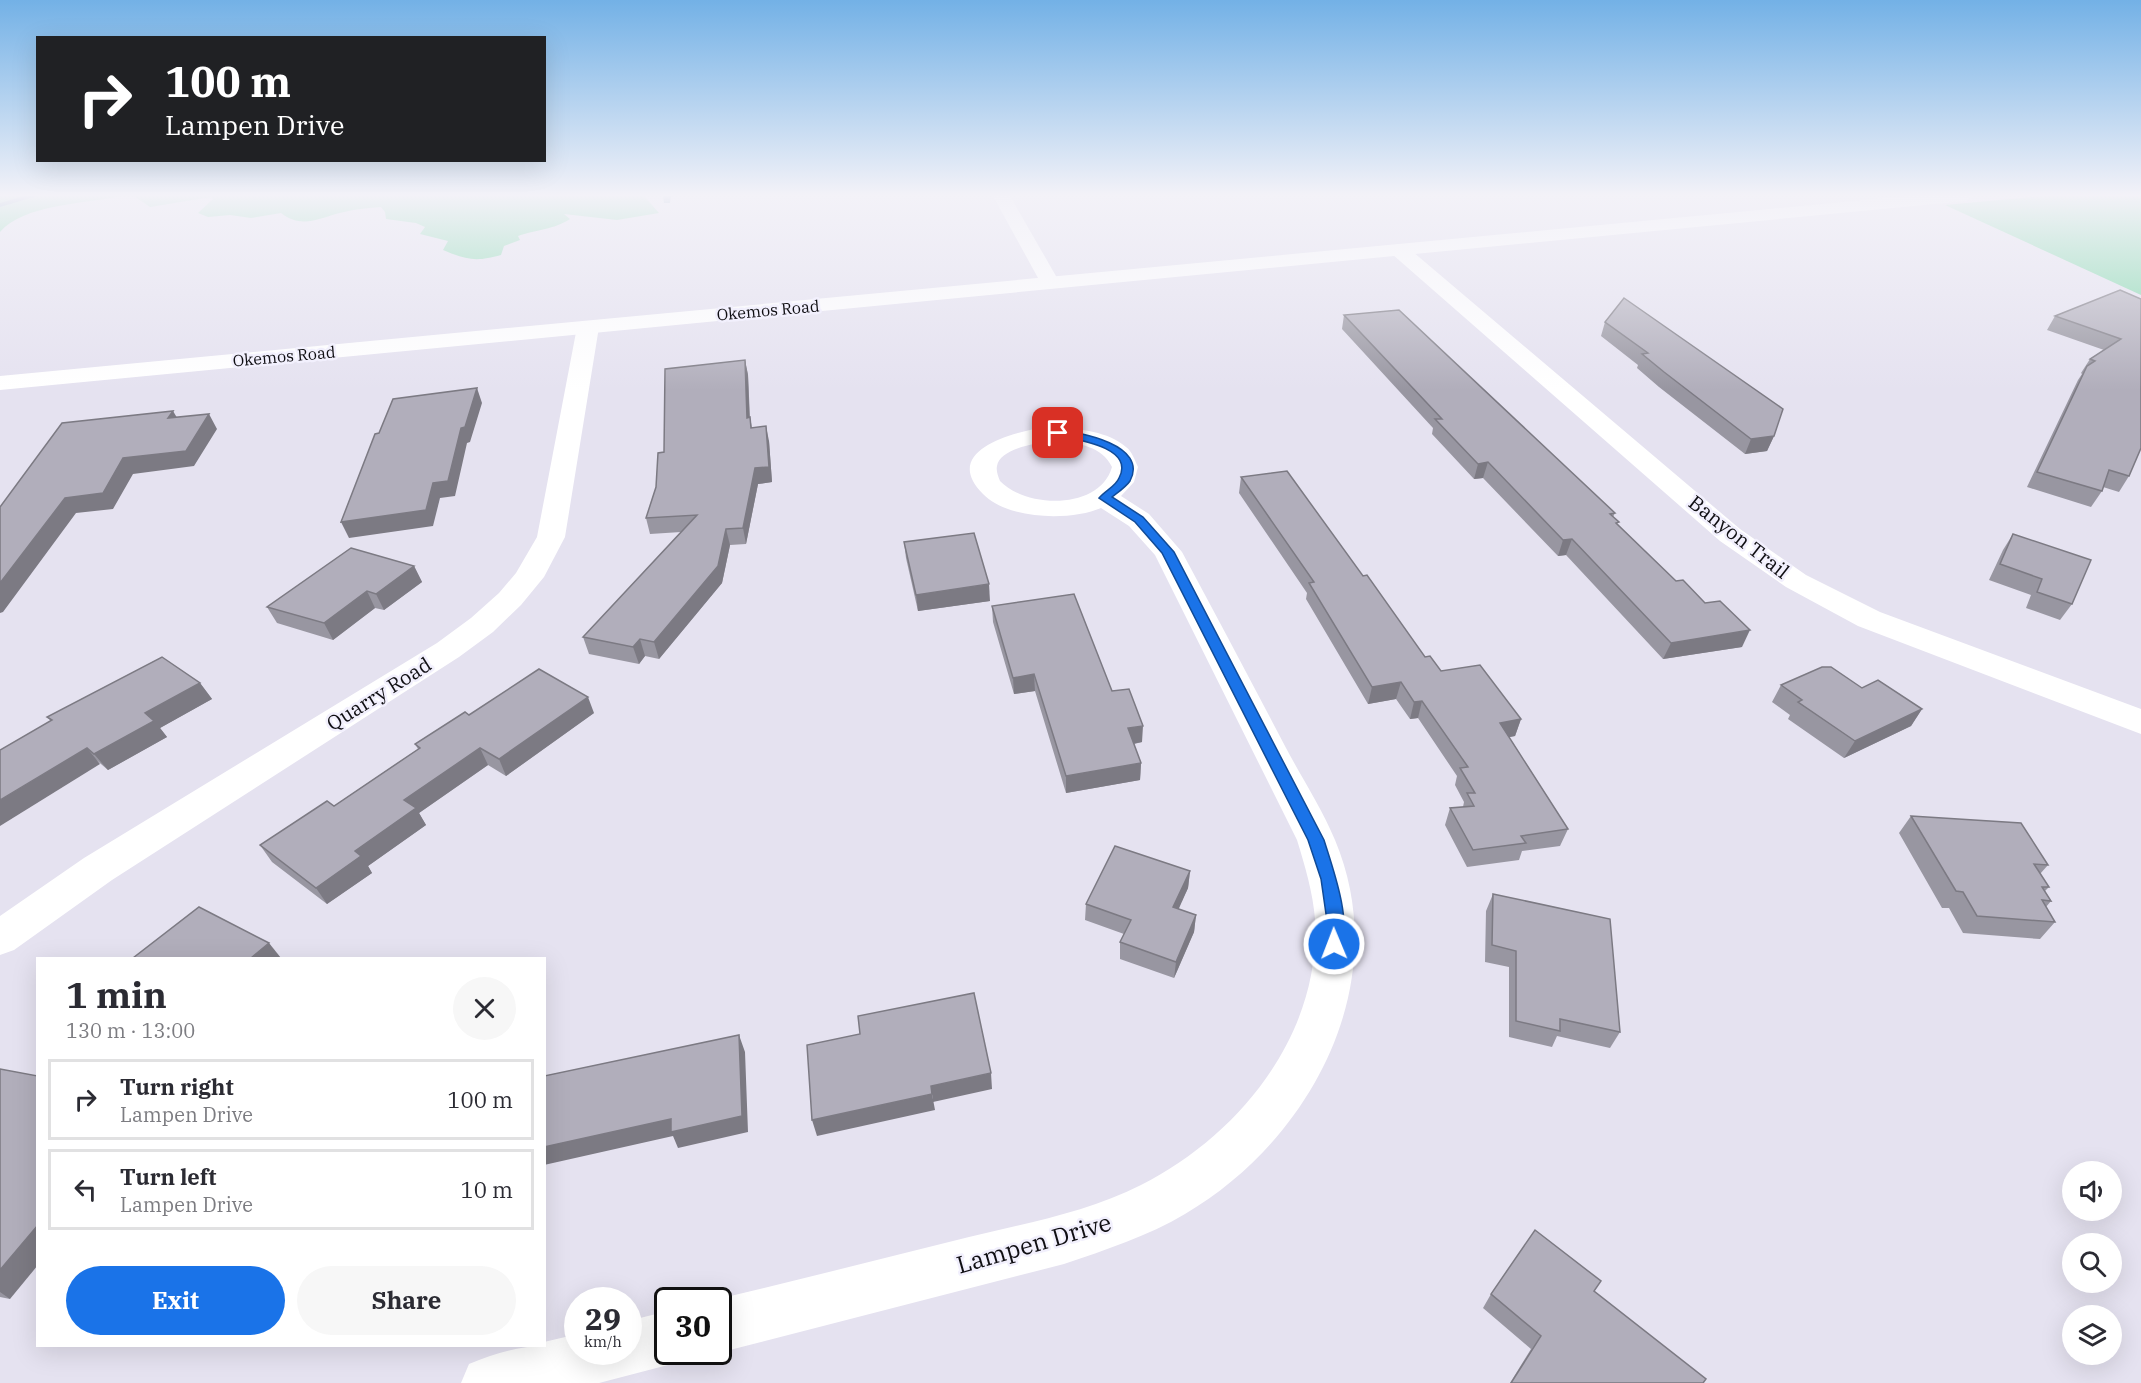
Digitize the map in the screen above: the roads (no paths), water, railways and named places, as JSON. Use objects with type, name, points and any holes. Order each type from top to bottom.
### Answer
[{"type":"street","points":[[1037,261],[1050,283]]},
{"type":"street","name":"Okemos Road","points":[[0,383],[1288,261]]},
{"type":"street","name":"Banyon Trail","points":[[1411,261],[1730,535],[1769,564],[1822,596],[1869,619],[2141,722]]},
{"type":"street","name":"Quarry Road","points":[[0,938],[98,869],[448,651],[482,625],[510,599],[529,578],[551,537],[588,327]]},
{"type":"street","points":[[1058,433],[1092,438],[1118,452],[1127,470],[1124,480],[1105,498],[1071,508],[1032,507],[1015,502],[990,487],[984,477],[984,467],[996,449],[1024,437],[1058,433]]},
{"type":"street","name":"Lampen Drive","points":[[732,1322],[1064,1239],[1118,1221],[1169,1196],[1213,1166],[1251,1132],[1282,1095],[1306,1056],[1325,1011],[1334,966],[1335,921],[1329,879],[1316,840],[1168,552],[1139,520],[1105,498]]},
{"type":"street","points":[[488,1383],[564,1364]]}]
